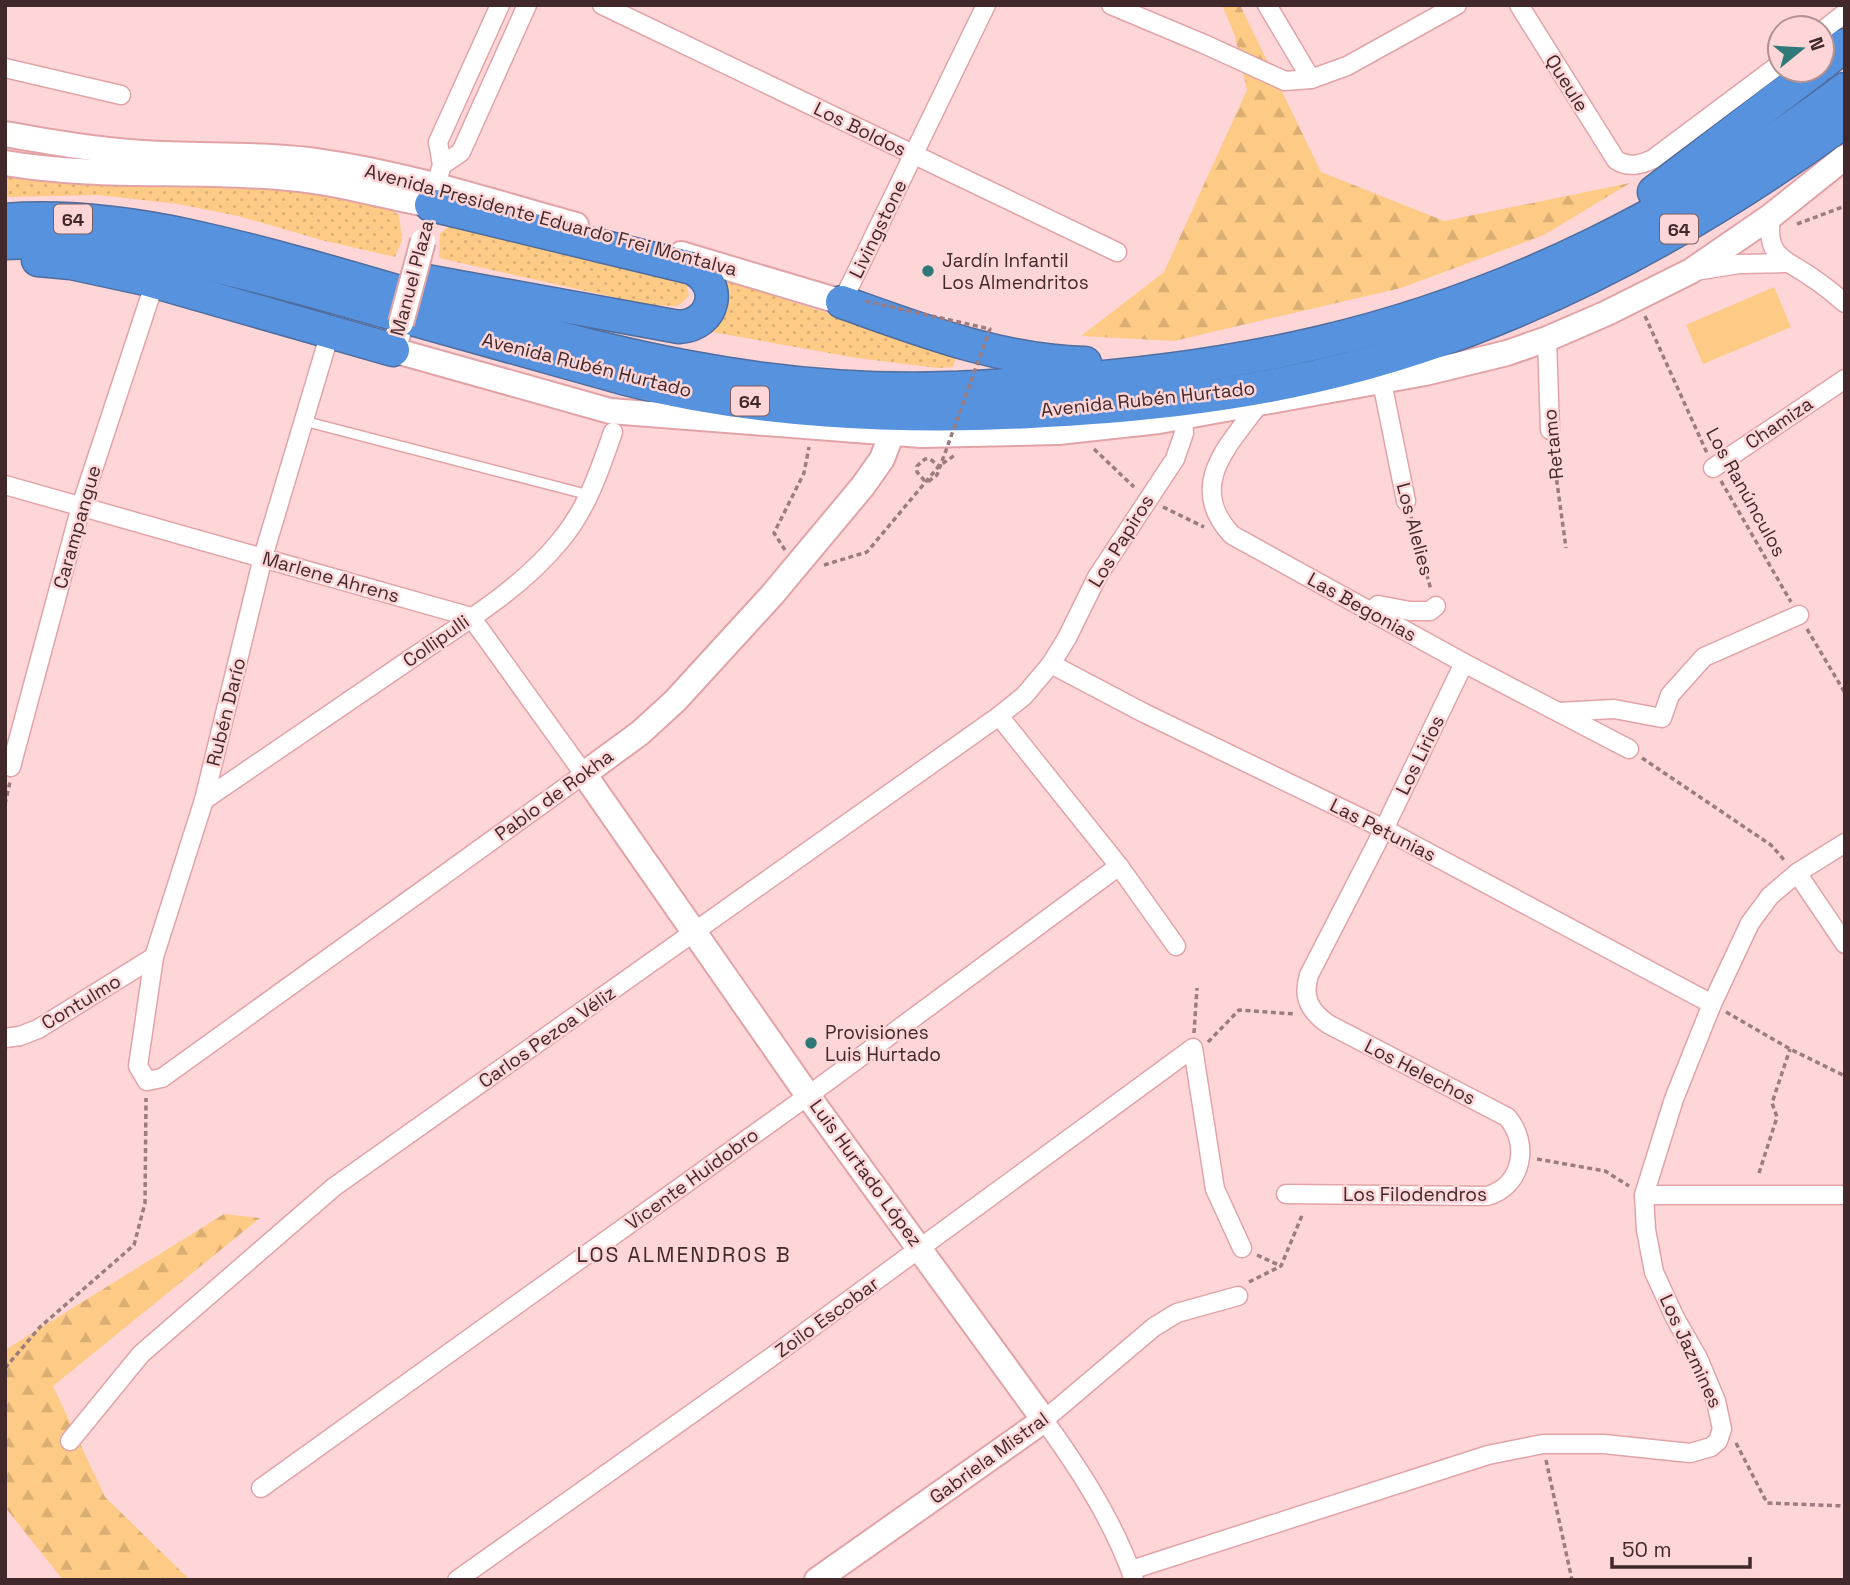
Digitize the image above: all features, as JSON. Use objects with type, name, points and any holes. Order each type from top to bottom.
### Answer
[{"type":"highway","points":[[1537,269],[1673,180],[1796,84]]},
{"type":"highway","name":"64","points":[[1537,269],[1697,189],[1755,153],[1845,89]]},
{"type":"highway","name":"Avenida Rubén Hurtado","points":[[5,243],[87,243],[168,254],[233,269],[631,380],[686,392],[771,404],[891,414],[987,414],[1098,408],[1252,389],[1317,376],[1438,340],[1502,316],[1587,278],[1674,232],[1772,173],[1845,121]]},
{"type":"highway","points":[[346,277],[434,281],[679,327],[695,324],[707,313],[712,298],[709,283],[705,276],[692,268],[436,186]]},
{"type":"highway","name":"Avenida Rubén Hurtado","points":[[5,220],[57,218],[140,226],[213,241],[620,353],[701,369],[780,380],[886,388],[947,388],[1094,379],[1209,364],[1319,343],[1402,319],[1468,297],[1537,269]]},
{"type":"highway","points":[[5,261],[71,263],[397,337]]},
{"type":"highway","points":[[853,301],[935,335],[981,348],[1046,361],[1209,364]]},
{"type":"main road","name":"Avenida Presidente Eduardo Frei Montalva","points":[[5,134],[142,153],[247,155],[322,162],[399,177],[853,301]]},
{"type":"main road","points":[[397,337],[610,411],[920,435],[1058,432],[1183,417],[1382,382],[1466,364],[1546,339],[1608,313],[1691,271],[1770,225],[1845,157]]},
{"type":"main road","name":"Avenida Presidente Eduardo Frei Montalva","points":[[5,163],[41,169],[100,173],[288,178],[331,183],[436,186]]},
{"type":"main road","name":"Manuel Plaza","points":[[397,337],[436,186]]},
{"type":"main road","name":"Pablo de Rokha","points":[[584,774],[640,733],[675,701],[804,557],[869,477],[882,459],[892,433]]},
{"type":"main road","name":"Luis Hurtado López","points":[[584,774],[809,1095],[1044,1420]]},
{"type":"main road","name":"Gabriela Mistral","points":[[817,1580],[1044,1420]]},
{"type":"street","name":"Manuel Plaza","points":[[436,186],[438,142],[500,5]]},
{"type":"street","points":[[436,186],[461,152],[527,5]]},
{"type":"street","name":"Los Boldos","points":[[603,5],[1117,252]]},
{"type":"street","name":"Livingstone","points":[[853,301],[914,155],[986,5]]},
{"type":"street","points":[[1111,5],[1285,81],[1311,79],[1347,66],[1457,5]]},
{"type":"street","points":[[1267,5],[1311,79]]},
{"type":"street","name":"Queule","points":[[1519,5],[1616,160],[1625,165],[1653,159],[1766,74]]},
{"type":"street","points":[[5,68],[121,95]]},
{"type":"street","points":[[1770,225],[1777,253],[1786,263],[1812,277],[1845,303]]},
{"type":"street","points":[[1691,271],[1739,264],[1786,263]]},
{"type":"street","name":"Carampangue","points":[[11,766],[81,506],[152,291]]},
{"type":"street","name":"Retamo","points":[[1546,339],[1550,430]]},
{"type":"street","name":"Rubén Darío","points":[[147,1081],[138,1066],[154,957],[204,800],[263,557],[327,343]]},
{"type":"street","name":"Chamiza","points":[[1713,468],[1845,379]]},
{"type":"street","name":"Los Alelies","points":[[1382,382],[1406,501]]},
{"type":"street","name":"Las Begonias","points":[[1259,404],[1212,474],[1209,490],[1213,509],[1220,523],[1231,535],[1464,663],[1629,749]]},
{"type":"street","name":"Los Papiros","points":[[1051,664],[1097,577],[1175,459],[1184,433],[1183,417]]},
{"type":"street","name":"Collipulli","points":[[204,800],[471,617],[543,561],[569,530],[590,495],[613,432]]},
{"type":"street","name":"Marlene Ahrens","points":[[5,485],[471,617]]},
{"type":"street","points":[[1371,612],[1378,605],[1410,611],[1430,611],[1436,606]]},
{"type":"street","points":[[1559,712],[1614,709],[1662,718],[1670,695],[1704,657],[1799,615]]},
{"type":"street","points":[[471,617],[584,774]]},
{"type":"street","name":"Los Lirios","points":[[1315,1015],[1306,998],[1308,975],[1384,829],[1464,663]]},
{"type":"street","name":"Carlos Pezoa Véliz","points":[[70,1441],[141,1354],[334,1187],[999,716],[1024,696],[1051,664]]},
{"type":"street","name":"Las Petunias","points":[[1051,664],[1144,713],[1384,829],[1712,1004]]},
{"type":"street","points":[[999,716],[1119,866],[1176,946]]},
{"type":"street","name":"Pablo de Rokha","points":[[147,1081],[162,1078],[584,774]]},
{"type":"street","name":"Los Jazmines","points":[[1133,1575],[1437,1470],[1488,1455],[1543,1444],[1604,1444],[1690,1453],[1711,1447],[1718,1441],[1722,1429],[1716,1402],[1698,1358],[1675,1318],[1654,1272],[1646,1230],[1644,1195],[1674,1099],[1712,1004],[1750,923],[1770,896],[1797,873],[1845,843]]},
{"type":"street","name":"Vicente Huidobro","points":[[261,1488],[809,1095],[1119,866]]},
{"type":"street","points":[[1797,873],[1845,944]]},
{"type":"street","name":"Contulmo","points":[[5,1038],[20,1036],[38,1028],[154,957]]},
{"type":"street","name":"Los Helechos","points":[[1315,1015],[1507,1117],[1519,1136],[1521,1155]]},
{"type":"street","points":[[1193,1048],[1215,1189],[1242,1248]]},
{"type":"street","name":"Zoilo Escobar","points":[[457,1580],[920,1249],[1193,1048]]},
{"type":"street","name":"Los Filodendros","points":[[1286,1194],[1487,1196],[1505,1189],[1517,1170],[1521,1155]]},
{"type":"street","points":[[1644,1195],[1845,1195]]},
{"type":"street","name":"Gabriela Mistral","points":[[1044,1420],[1154,1327],[1177,1313],[1238,1296]]},
{"type":"street","name":"Luis Hurtado López","points":[[1044,1420],[1107,1518],[1133,1575]]},
{"type":"lane","points":[[304,421],[590,495]]},
{"type":"path","points":[[1770,225],[1845,205]]},
{"type":"path","name":"Los Ranúnculos","points":[[1637,298],[1713,468],[1845,693]]},
{"type":"path","points":[[809,447],[804,473],[774,533],[804,557],[825,566],[867,552],[939,466],[930,459],[925,459],[917,466],[917,472],[924,480],[929,481],[937,475],[990,329],[853,301]]},
{"type":"path","name":"Retamo","points":[[1550,430],[1566,548]]},
{"type":"path","name":"Los Alelies","points":[[1406,501],[1436,606]]},
{"type":"path","points":[[1629,749],[1771,845]]},
{"type":"path","points":[[1197,988],[1193,1048],[1204,1047],[1239,1010],[1315,1015]]},
{"type":"path","points":[[1712,1004],[1790,1049],[1845,1076]]},
{"type":"path","points":[[1759,1173],[1777,1116],[1772,1103],[1790,1049]]},
{"type":"path","points":[[5,1368],[40,1327],[134,1245],[145,1203],[147,1081]]},
{"type":"path","points":[[1521,1155],[1605,1171],[1644,1195]]},
{"type":"path","points":[[1238,1296],[1249,1281],[1281,1266],[1310,1195]]},
{"type":"path","points":[[1242,1248],[1281,1266]]},
{"type":"path","points":[[1722,1429],[1735,1441],[1767,1503],[1845,1506]]},
{"type":"path","points":[[1543,1444],[1572,1580]]},
{"type":"green space","points":[[1222,5],[1240,5],[1321,172],[1444,221],[1630,183],[1544,235],[1401,288],[1174,341],[1081,336],[1164,272],[1247,90],[1235,36]]},
{"type":"green space","points":[[5,177],[87,183],[252,187],[359,200],[376,204],[399,215],[402,240],[395,257],[325,241],[238,216],[178,204],[98,195],[5,197]]},
{"type":"green space","points":[[455,221],[686,283],[689,296],[678,306],[648,305],[439,258],[440,234]]},
{"type":"green space","points":[[720,279],[957,354],[953,367],[938,368],[857,358],[701,330]]},
{"type":"green space","points":[[1774,287],[1791,327],[1703,364],[1686,325]]},
{"type":"green space","points":[[224,1214],[260,1218],[53,1386],[105,1497],[190,1580],[63,1580],[5,1507],[5,1350]]},
{"type":"place","name":"Jardín Infantil Los Almendritos","points":[[928,271]]},
{"type":"place","name":"Provisiones Luis Hurtado","points":[[811,1043]]},
{"type":"district","name":"LOS ALMENDROS B","points":[[684,1254]]}]
